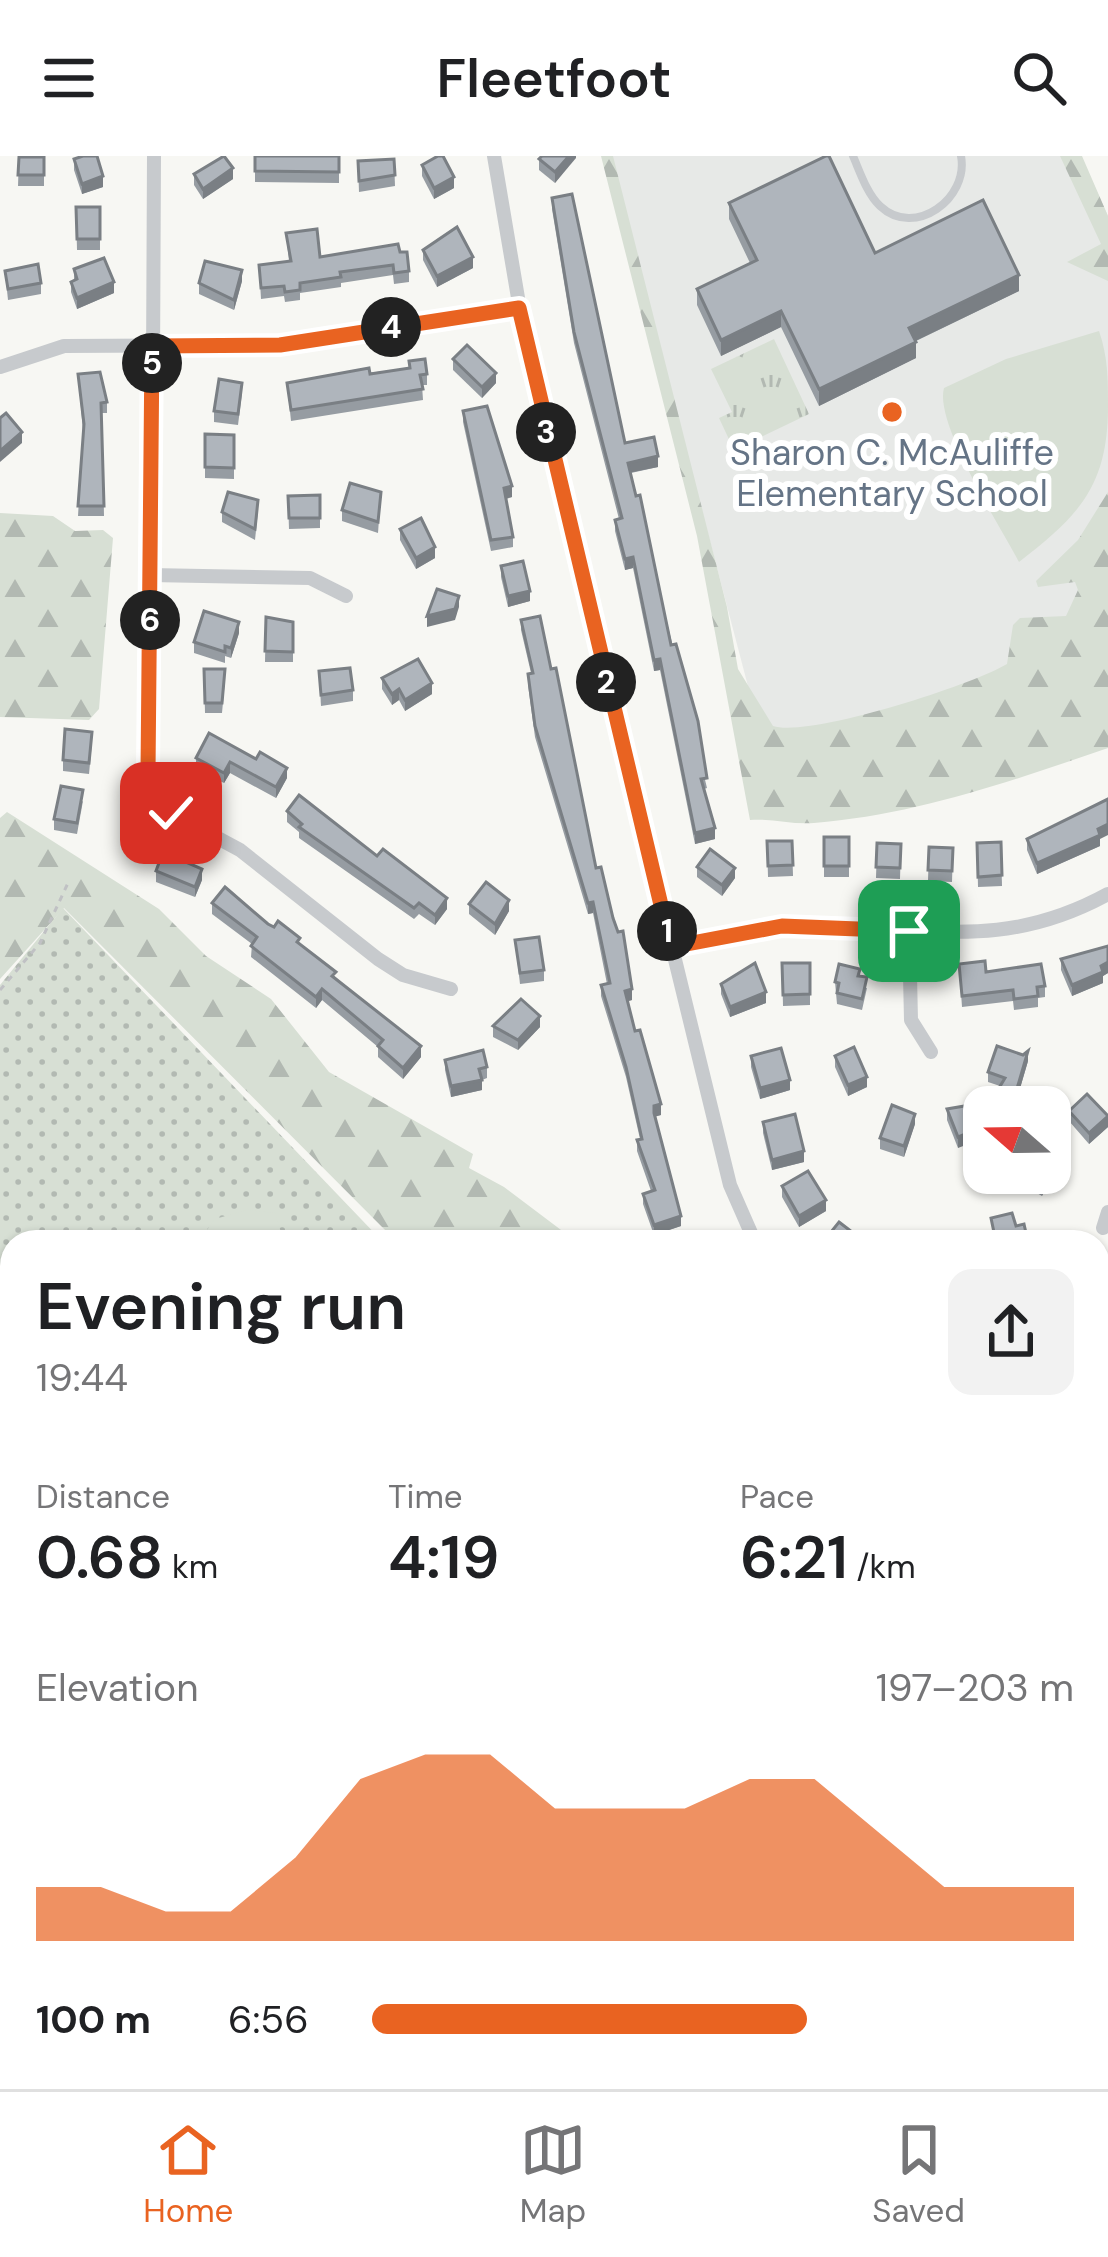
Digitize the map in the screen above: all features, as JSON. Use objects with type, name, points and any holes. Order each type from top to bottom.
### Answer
[{"type":"street","points":[[154,156],[148,772],[154,795],[171,813],[240,850],[390,967],[452,989]]},
{"type":"street","points":[[494,156],[519,308],[671,947],[730,1185],[750,1230]]},
{"type":"street","points":[[0,367],[64,346],[280,345],[519,308]]},
{"type":"street","points":[[150,575],[310,578],[346,596]]},
{"type":"street","points":[[671,947],[782,926],[1018,931],[1060,919],[1108,894]]},
{"type":"street","points":[[909,931],[911,1020],[931,1052]]},
{"type":"lane","points":[[853,156],[876,202],[889,212],[911,217],[947,202],[962,178],[962,156]]},
{"type":"path","points":[[0,990],[40,943],[68,883]]},
{"type":"shaded area","name":"Sharon C. McAuliffe Elementary School","points":[[609,156],[1081,156],[1108,216],[1108,748],[781,812]]},
{"type":"green space","points":[[601,156],[613,156],[727,607],[738,669],[773,726],[792,728],[854,717],[927,696],[1007,664],[1013,625],[1020,618],[1066,616],[1078,590],[1075,582],[1038,587],[1036,581],[1078,540],[1108,492],[1108,748],[889,813],[814,823],[750,820],[697,536]]},
{"type":"green space","points":[[1060,156],[1082,156],[1108,216],[1108,281],[1067,262],[1101,244]]},
{"type":"green space","points":[[1099,331],[1106,359],[1108,406],[1096,478],[1074,513],[1019,562],[958,449],[944,388],[1006,359]]},
{"type":"green space","points":[[774,339],[809,414],[734,450],[719,418],[732,412],[711,369]]},
{"type":"green space","points":[[0,513],[53,516],[75,531],[103,530],[113,538],[99,709],[89,720],[0,717]]},
{"type":"green space","points":[[7,812],[159,909],[206,956],[271,999],[329,1072],[473,1154],[469,1168],[504,1187],[561,1230],[385,1230],[64,908],[0,979],[0,818]]},
{"type":"green space","points":[[63,908],[372,1230],[0,1230],[0,985]]},
{"type":"green space","points":[[247,1210],[275,1213],[280,1230],[207,1230],[215,1219]]},
{"type":"building","points":[[97,156],[103,176],[82,184],[74,159]]},
{"type":"building","points":[[224,156],[233,168],[203,189],[194,174]]},
{"type":"building","points":[[255,156],[339,156],[339,172],[255,171]]},
{"type":"building","points":[[443,156],[454,177],[434,188],[422,165]]},
{"type":"building","points":[[569,156],[555,172],[539,159]]},
{"type":"building","name":"Sharon C. McAuliffe Elementary School","points":[[826,156],[875,253],[983,200],[1019,275],[909,328],[916,342],[819,389],[781,311],[721,340],[697,289],[757,260],[729,203]]},
{"type":"building","points":[[19,157],[44,157],[44,175],[18,175]]},
{"type":"building","points":[[394,159],[395,175],[359,181],[358,161]]},
{"type":"building","points":[[572,194],[625,443],[654,437],[658,456],[628,463],[636,496],[640,495],[671,645],[676,644],[698,721],[707,778],[701,779],[715,828],[695,833],[660,659],[654,660],[633,557],[625,559],[615,520],[622,518],[574,332],[552,198]]},
{"type":"building","points":[[76,207],[100,207],[100,239],[77,239]]},
{"type":"building","points":[[457,227],[473,257],[437,276],[423,250]]},
{"type":"building","points":[[317,229],[320,257],[398,244],[400,252],[407,252],[409,271],[394,273],[393,265],[340,272],[341,277],[300,283],[300,290],[261,288],[259,265],[291,261],[286,233]]},
{"type":"building","points":[[104,258],[114,282],[77,298],[71,282],[77,279],[74,269]]},
{"type":"building","points":[[205,261],[242,270],[234,300],[199,283]]},
{"type":"building","points":[[38,264],[41,283],[8,289],[5,271]]},
{"type":"building","points":[[467,345],[496,373],[482,387],[453,359]]},
{"type":"building","points":[[425,359],[427,374],[420,375],[423,389],[291,410],[287,383],[369,368],[370,374],[410,368],[409,361]]},
{"type":"building","points":[[100,372],[107,402],[101,403],[104,506],[78,506],[84,424],[78,374]]},
{"type":"building","points":[[219,379],[242,383],[238,414],[214,411]]},
{"type":"building","points":[[487,406],[512,486],[504,488],[513,537],[491,540],[463,411]]},
{"type":"building","points":[[6,413],[22,432],[0,451],[0,418]]},
{"type":"building","points":[[205,434],[234,435],[234,468],[205,467]]},
{"type":"building","points":[[350,483],[381,492],[378,522],[342,510]]},
{"type":"building","points":[[228,492],[258,500],[255,529],[222,512]]},
{"type":"building","points":[[320,495],[320,518],[289,518],[288,496]]},
{"type":"building","points":[[421,518],[435,547],[416,558],[400,529]]},
{"type":"building","points":[[523,561],[530,591],[508,596],[501,566]]},
{"type":"building","points":[[437,589],[459,596],[455,609],[427,616]]},
{"type":"building","points":[[204,611],[239,622],[231,648],[225,646],[225,652],[194,642]]},
{"type":"building","points":[[540,616],[551,669],[556,668],[596,868],[601,867],[618,932],[623,931],[632,989],[625,991],[661,1104],[654,1106],[654,1113],[681,1216],[654,1225],[643,1194],[655,1190],[637,1140],[642,1139],[626,1067],[601,985],[610,983],[593,902],[588,903],[535,726],[528,674],[533,673],[521,620]]},
{"type":"building","points":[[266,617],[293,622],[293,652],[265,651]]},
{"type":"building","points":[[418,659],[432,683],[405,700],[399,689],[392,694],[382,678]]},
{"type":"building","points":[[350,668],[353,690],[321,695],[319,671]]},
{"type":"building","points":[[204,669],[225,669],[222,703],[205,703]]},
{"type":"building","points":[[65,729],[92,732],[89,763],[63,760]]},
{"type":"building","points":[[209,733],[256,759],[260,752],[287,768],[276,787],[230,762],[224,773],[196,758]]},
{"type":"building","points":[[61,786],[83,790],[77,823],[54,819]]},
{"type":"building","points":[[299,795],[377,856],[383,849],[447,898],[435,915],[419,903],[414,908],[299,827],[302,824],[287,811]]},
{"type":"building","points":[[1108,799],[1108,824],[1098,829],[1100,835],[1037,863],[1027,839]]},
{"type":"building","points":[[824,837],[849,837],[849,866],[824,866]]},
{"type":"building","points":[[767,841],[792,841],[793,865],[768,866]]},
{"type":"building","points":[[1001,842],[1002,875],[978,877],[977,843]]},
{"type":"building","points":[[877,843],[901,844],[900,868],[876,867]]},
{"type":"building","points":[[929,847],[953,848],[952,871],[928,870]]},
{"type":"building","points":[[710,849],[735,868],[722,885],[697,867]]},
{"type":"building","points":[[163,852],[202,869],[195,887],[156,871]]},
{"type":"building","points":[[486,882],[509,900],[495,924],[469,904]]},
{"type":"building","points":[[225,887],[268,924],[274,927],[278,921],[300,938],[297,942],[336,972],[332,976],[421,1046],[403,1068],[378,1046],[383,1040],[322,989],[316,997],[251,946],[257,937],[212,903]]},
{"type":"building","points":[[539,937],[544,970],[520,973],[515,940]]},
{"type":"building","points":[[1108,946],[1103,972],[1072,985],[1061,959]]},
{"type":"building","points":[[985,961],[986,972],[1041,964],[1045,986],[1037,987],[1038,996],[1014,999],[1013,990],[962,996],[959,964]]},
{"type":"building","points":[[755,963],[766,992],[730,1007],[721,984]]},
{"type":"building","points":[[782,963],[810,963],[810,994],[783,995]]},
{"type":"building","points":[[839,964],[860,969],[858,976],[867,977],[862,999],[837,993]]},
{"type":"building","points":[[521,999],[540,1016],[518,1040],[493,1026]]},
{"type":"building","points":[[997,1046],[1023,1055],[1028,1051],[1018,1086],[1000,1086],[1005,1078],[988,1072]]},
{"type":"building","points":[[854,1047],[867,1077],[848,1085],[835,1056]]},
{"type":"building","points":[[781,1048],[790,1080],[760,1088],[751,1056]]},
{"type":"building","points":[[483,1050],[487,1067],[479,1069],[482,1080],[451,1086],[445,1060]]},
{"type":"building","points":[[1087,1094],[1108,1116],[1089,1133],[1071,1109]]},
{"type":"building","points":[[892,1105],[915,1114],[904,1146],[880,1138]]},
{"type":"building","points":[[963,1106],[963,1135],[958,1137],[947,1109]]},
{"type":"building","points":[[795,1114],[804,1151],[772,1160],[763,1122]]},
{"type":"building","points":[[808,1171],[826,1200],[799,1216],[782,1186]]},
{"type":"building","points":[[1012,1213],[1016,1226],[1024,1224],[1025,1230],[994,1230],[991,1218]]},
{"type":"place","name":"Sharon C. McAuliffe Elementary School","points":[[892,412]]},
{"type":"route","points":[[171,813],[154,795],[148,772],[152,346],[280,345],[519,308],[671,947],[782,926],[909,931]]}]
